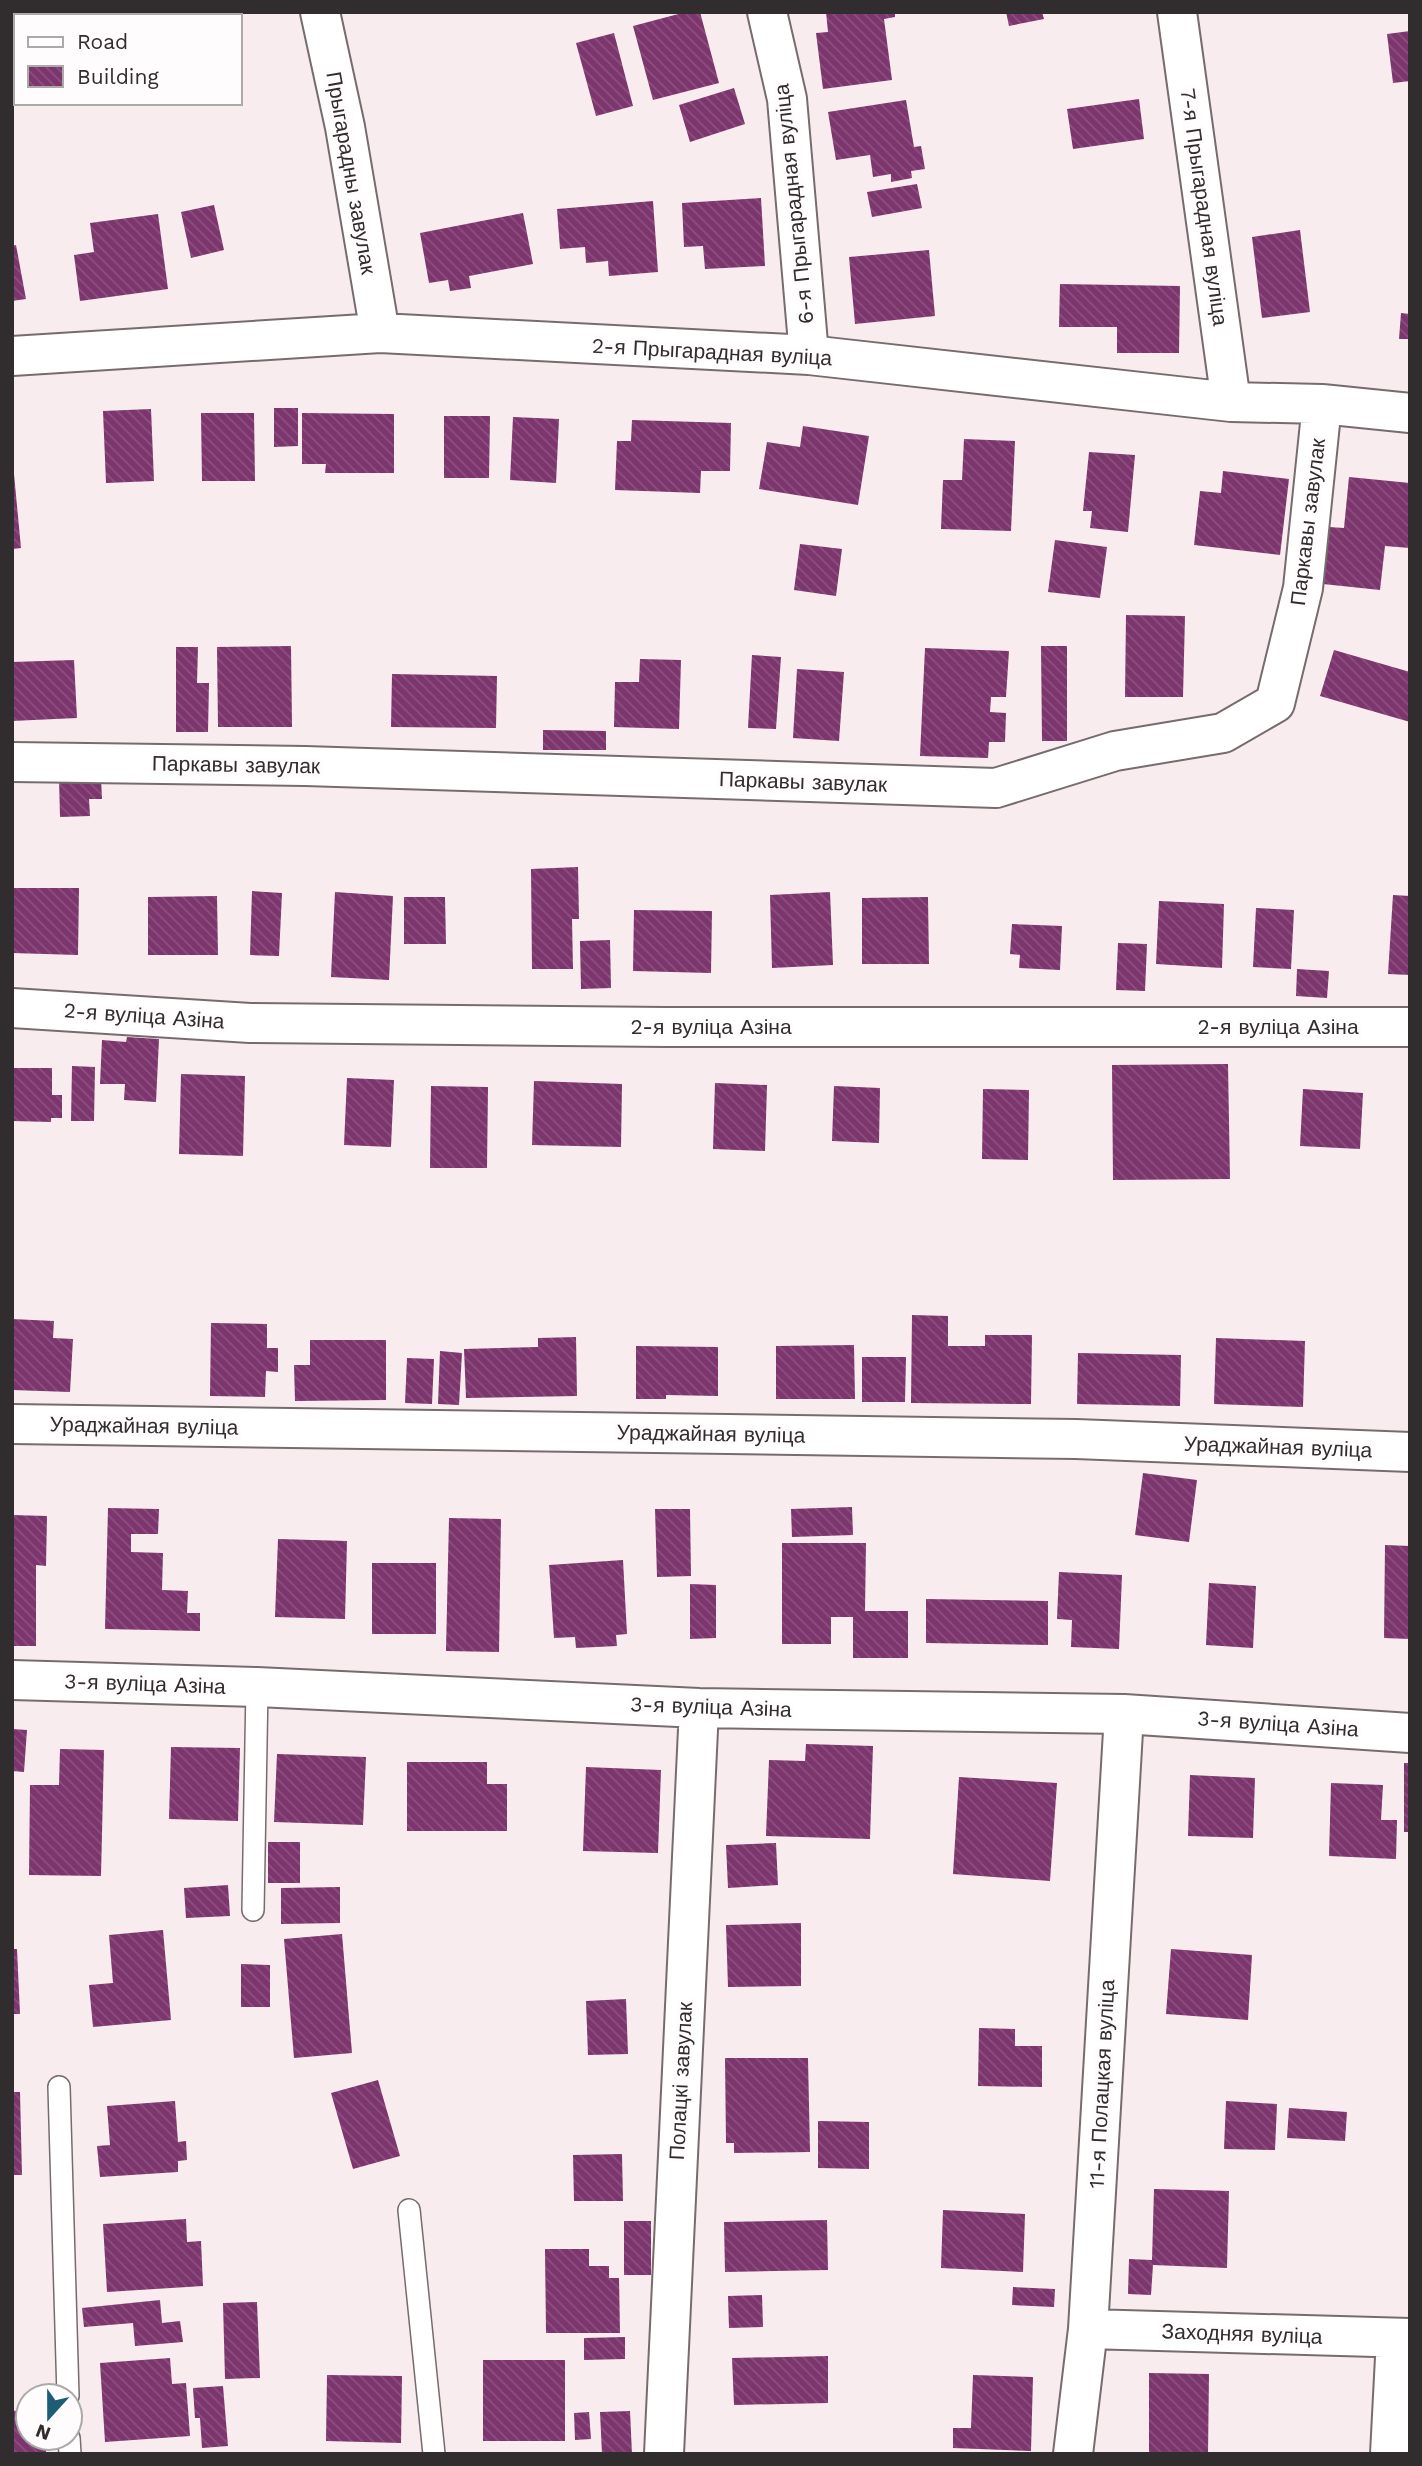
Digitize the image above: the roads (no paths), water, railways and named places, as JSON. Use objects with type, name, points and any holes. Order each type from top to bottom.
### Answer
[{"type":"street","name":"Прыгарадны завулак","points":[[320,12],[345,127],[380,334]]},
{"type":"street","name":"6-я Прыгарадная вуліца","points":[[767,12],[787,99],[808,355]]},
{"type":"street","name":"7-я Прыгарадная вуліца","points":[[1177,12],[1231,402]]},
{"type":"street","name":"2-я Прыгарадная вуліца","points":[[12,356],[380,334],[808,355],[1231,402],[1322,404],[1410,413]]},
{"type":"street","name":"Паркавы завулак","points":[[12,762],[305,766],[996,788],[1115,751],[1223,733],[1275,703],[1303,587],[1322,404]]},
{"type":"street","name":"2-я вуліца Азіна","points":[[12,1008],[250,1023],[666,1027],[1410,1027]]},
{"type":"street","name":"Ураджайная вуліца","points":[[12,1424],[1076,1439],[1410,1452]]},
{"type":"street","name":"3-я вуліца Азіна","points":[[12,1680],[257,1687],[699,1708],[1124,1714],[1410,1733]]},
{"type":"street","name":"Полацкі завулак","points":[[664,2454],[699,1708]]},
{"type":"street","name":"11-я Полацкая вуліца","points":[[1073,2454],[1088,2329],[1124,1714]]},
{"type":"street","name":"Заходняя вуліца","points":[[1088,2329],[1403,2338],[1391,2454]]},
{"type":"lane","points":[[253,1910],[257,1687]]},
{"type":"lane","points":[[59,2087],[68,2382]]},
{"type":"lane","points":[[409,2210],[434,2454]]}]
